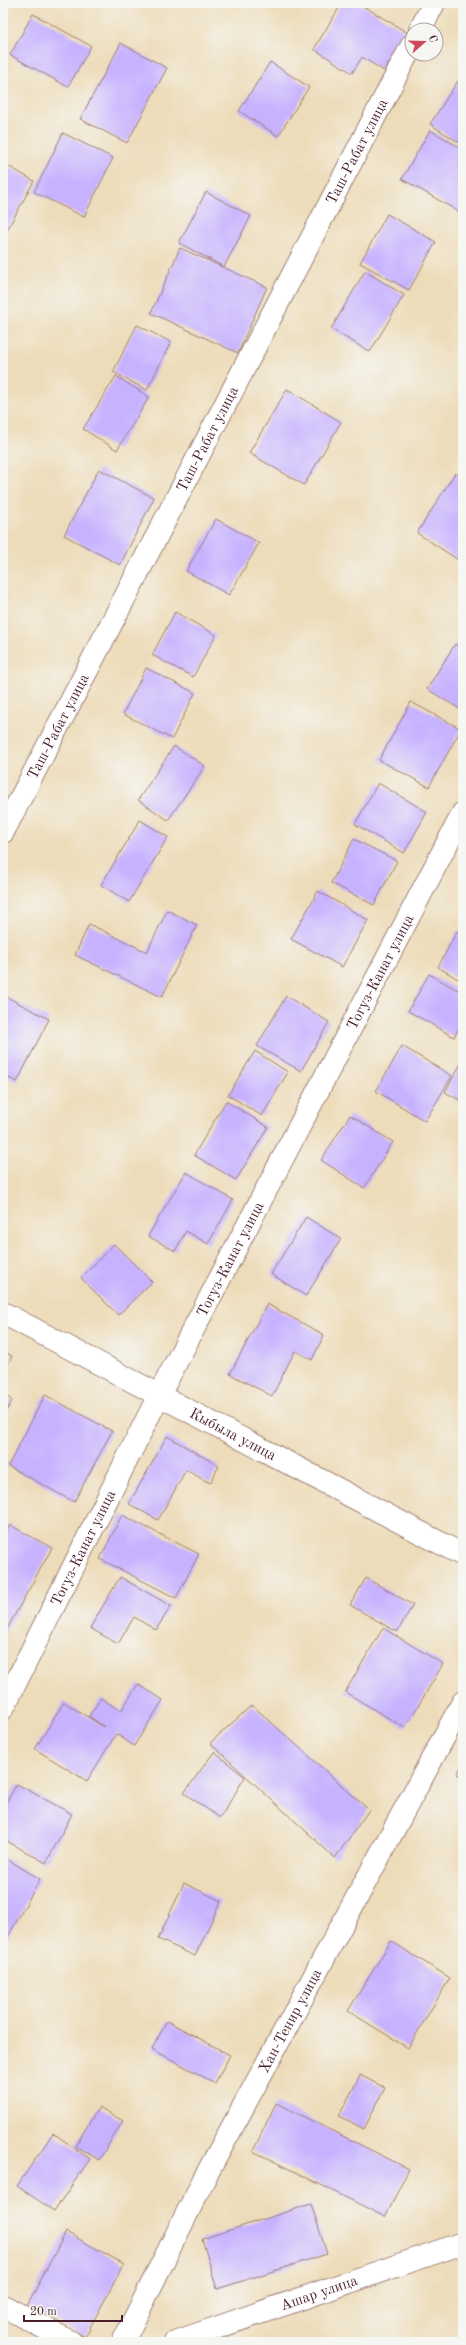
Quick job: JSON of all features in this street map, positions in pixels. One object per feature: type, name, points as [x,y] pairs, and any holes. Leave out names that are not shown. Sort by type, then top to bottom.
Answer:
[{"type":"street","points":[[424,22],[434,3]]},
{"type":"street","name":"Таш-Рабат улица","points":[[3,832],[404,60]]},
{"type":"street","name":"Тогуз-Канат улица","points":[[3,1708],[159,1395],[463,813]]},
{"type":"street","name":"Кыбыла улица","points":[[3,1313],[463,1555]]},
{"type":"street","name":"Хан-Тенир улица","points":[[123,2342],[208,2172],[463,1702]]},
{"type":"street","name":"Ашар улица","points":[[175,2342],[463,2243]]},
{"type":"street","points":[[3,2306],[71,2342]]},
{"type":"building","points":[[342,3],[358,3],[404,31],[404,39],[384,71],[362,57],[352,73],[314,49]]},
{"type":"building","points":[[33,14],[91,46],[68,87],[10,55]]},
{"type":"building","points":[[121,43],[167,68],[127,143],[80,119]]},
{"type":"building","points":[[270,62],[309,87],[278,136],[239,111]]},
{"type":"building","points":[[458,81],[463,84],[463,145],[430,124]]},
{"type":"building","points":[[430,130],[463,149],[463,214],[402,179]]},
{"type":"building","points":[[63,133],[113,158],[84,217],[34,192]]},
{"type":"building","points":[[3,163],[34,181],[6,232],[3,231]]},
{"type":"building","points":[[206,192],[251,216],[224,267],[179,243]]},
{"type":"building","points":[[387,214],[436,242],[409,290],[360,263]]},
{"type":"building","points":[[180,248],[267,287],[238,353],[151,313]]},
{"type":"building","points":[[365,271],[404,295],[370,352],[331,329]]},
{"type":"building","points":[[137,325],[171,342],[147,390],[113,372]]},
{"type":"building","points":[[116,376],[149,397],[117,450],[83,429]]},
{"type":"building","points":[[287,389],[341,422],[304,485],[249,453]]},
{"type":"building","points":[[99,469],[154,498],[120,565],[64,535]]},
{"type":"building","points":[[455,473],[463,478],[463,563],[417,533]]},
{"type":"building","points":[[216,519],[259,543],[229,595],[186,571]]},
{"type":"building","points":[[175,612],[216,635],[193,677],[152,655]]},
{"type":"building","points":[[455,644],[463,649],[463,711],[427,689]]},
{"type":"building","points":[[146,668],[195,693],[172,739],[123,714]]},
{"type":"building","points":[[411,702],[461,729],[429,787],[379,760]]},
{"type":"building","points":[[174,746],[205,766],[168,820],[138,800]]},
{"type":"building","points":[[378,783],[427,812],[404,853],[355,824]]},
{"type":"building","points":[[140,820],[168,837],[129,902],[101,885]]},
{"type":"building","points":[[354,839],[397,861],[374,905],[331,883]]},
{"type":"building","points":[[318,891],[368,920],[342,967],[291,939]]},
{"type":"building","points":[[167,910],[197,925],[162,997],[75,955],[89,924],[147,952]]},
{"type":"building","points":[[457,931],[463,934],[463,982],[438,967]]},
{"type":"building","points":[[429,974],[463,993],[463,1021],[454,1037],[408,1011]]},
{"type":"building","points":[[3,995],[49,1019],[17,1082],[3,1075]]},
{"type":"building","points":[[286,996],[329,1022],[301,1071],[257,1046]]},
{"type":"building","points":[[402,1046],[452,1076],[425,1121],[376,1091]]},
{"type":"building","points":[[255,1051],[288,1072],[262,1116],[228,1095]]},
{"type":"building","points":[[463,1060],[463,1102],[445,1092]]},
{"type":"building","points":[[226,1101],[268,1127],[236,1180],[194,1155]]},
{"type":"building","points":[[350,1115],[393,1142],[364,1188],[321,1160]]},
{"type":"building","points":[[186,1172],[233,1200],[208,1244],[186,1231],[175,1251],[148,1236]]},
{"type":"building","points":[[306,1217],[341,1239],[306,1296],[271,1274]]},
{"type":"building","points":[[114,1244],[152,1282],[118,1315],[81,1278]]},
{"type":"building","points":[[267,1304],[324,1335],[312,1360],[295,1351],[272,1396],[230,1374]]},
{"type":"building","points":[[3,1351],[12,1356],[3,1374]]},
{"type":"building","points":[[3,1392],[12,1401],[3,1417]]},
{"type":"building","points":[[45,1395],[112,1431],[74,1502],[8,1466]]},
{"type":"building","points":[[167,1436],[219,1466],[210,1483],[186,1470],[158,1520],[129,1504]]},
{"type":"building","points":[[122,1515],[199,1554],[176,1598],[100,1559]]},
{"type":"building","points":[[10,1525],[52,1548],[3,1636],[3,1537]]},
{"type":"building","points":[[120,1577],[171,1606],[156,1630],[134,1617],[118,1644],[90,1628]]},
{"type":"building","points":[[366,1578],[413,1605],[397,1632],[350,1605]]},
{"type":"building","points":[[383,1628],[443,1664],[405,1728],[345,1692]]},
{"type":"building","points":[[138,1684],[163,1700],[134,1746],[116,1734],[87,1781],[35,1749],[64,1702],[104,1727],[89,1716],[101,1698],[121,1711]]},
{"type":"building","points":[[252,1705],[369,1810],[335,1858],[210,1743]]},
{"type":"building","points":[[214,1752],[245,1777],[220,1818],[184,1793]]},
{"type":"building","points":[[463,1764],[463,1777],[457,1774]]},
{"type":"building","points":[[17,1784],[72,1814],[46,1863],[3,1839],[3,1808]]},
{"type":"building","points":[[3,1857],[40,1879],[5,1942],[3,1942]]},
{"type":"building","points":[[184,1883],[221,1901],[195,1956],[158,1939]]},
{"type":"building","points":[[391,1941],[450,1978],[408,2048],[348,2011]]},
{"type":"building","points":[[167,2021],[230,2055],[215,2083],[152,2049]]},
{"type":"building","points":[[360,2075],[385,2088],[364,2129],[339,2116]]},
{"type":"building","points":[[276,2103],[409,2169],[385,2217],[253,2151]]},
{"type":"building","points":[[99,2107],[123,2121],[99,2160],[75,2146]]},
{"type":"building","points":[[53,2133],[90,2159],[54,2211],[17,2186]]},
{"type":"building","points":[[311,2204],[327,2254],[217,2289],[202,2239]]},
{"type":"building","points":[[66,2232],[124,2264],[85,2337],[27,2306]]}]
